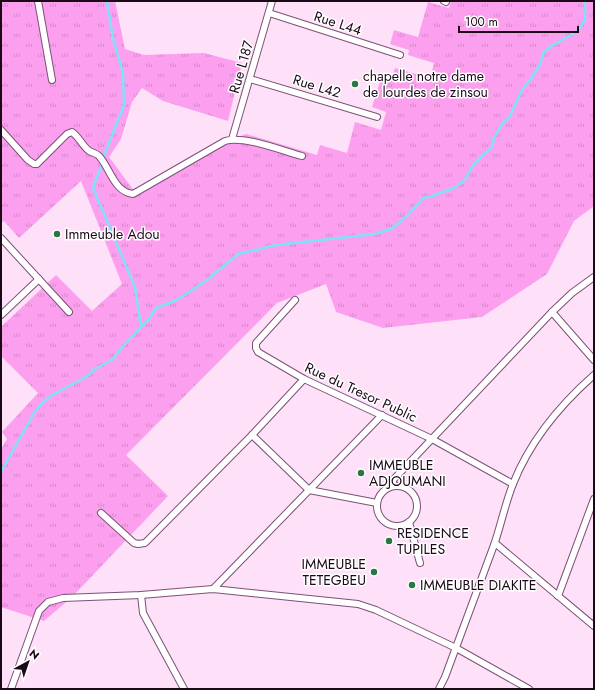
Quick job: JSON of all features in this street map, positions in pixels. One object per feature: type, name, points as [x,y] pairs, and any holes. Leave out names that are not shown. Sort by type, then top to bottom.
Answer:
[{"type":"street","points":[[38,1],[52,80]]},
{"type":"street","name":"Rue L187","points":[[232,139],[272,1]]},
{"type":"street","name":"Rue L44","points":[[269,13],[400,55]]},
{"type":"street","name":"Rue L42","points":[[250,79],[377,117]]},
{"type":"street","points":[[1,130],[34,164],[37,164],[67,134],[72,132],[77,135],[89,151],[98,154],[122,190],[133,194],[225,141],[232,139],[247,141],[302,156]]},
{"type":"street","points":[[1,238],[69,312]]},
{"type":"street","points":[[393,486],[393,480],[552,312],[572,293],[594,277]]},
{"type":"street","points":[[1,315],[39,279]]},
{"type":"street","name":"Rue du Tresor Public","points":[[295,300],[256,343],[258,352],[304,379],[432,439],[513,484]]},
{"type":"street","points":[[552,312],[594,360]]},
{"type":"street","points":[[439,689],[495,544],[513,484],[522,465],[537,438],[557,413],[594,375]]},
{"type":"street","points":[[101,513],[134,543],[145,543],[252,435],[304,379]]},
{"type":"street","points":[[213,589],[382,415]]},
{"type":"street","points":[[252,435],[309,490],[378,503]]},
{"type":"street","points":[[393,486],[406,488],[412,492],[416,498],[417,511],[414,518],[403,525],[390,525],[380,516],[378,509],[378,503],[383,492],[393,486]]},
{"type":"street","points":[[558,596],[594,499]]},
{"type":"street","points":[[409,522],[420,563]]},
{"type":"street","points":[[495,544],[594,626]]},
{"type":"street","points":[[11,689],[39,611],[48,602],[63,598],[141,595],[213,589],[358,604],[376,610],[456,648],[529,689]]},
{"type":"street","points":[[141,595],[144,612],[149,625],[184,689]]},
{"type":"green space","points":[[1,1],[115,1],[125,49],[144,55],[204,53],[242,63],[228,121],[163,101],[142,88],[132,102],[121,139],[109,157],[135,192],[224,143],[246,134],[317,155],[320,145],[347,153],[355,122],[381,130],[386,112],[372,107],[381,78],[391,81],[395,68],[430,78],[434,63],[408,55],[409,50],[390,44],[394,30],[418,37],[428,2],[449,8],[451,1],[594,1],[594,206],[574,221],[547,274],[482,317],[383,328],[336,312],[326,284],[277,303],[126,455],[168,496],[73,596],[44,621],[1,607],[1,449],[7,439],[2,432],[38,393],[1,356],[1,327],[56,275],[92,311],[122,284],[81,181],[19,238],[4,221],[1,223]]},
{"type":"waterway","points":[[103,158],[124,105],[123,73],[113,39],[107,1]]},
{"type":"waterway","points":[[1,472],[34,413],[42,403],[52,395],[86,377],[95,369],[112,360],[123,346],[149,319],[156,308],[177,300],[207,280],[238,254],[276,245],[375,234],[391,229],[407,216],[423,198],[454,188],[465,180],[473,165],[492,147],[494,138],[502,124],[509,118],[523,88],[539,66],[544,52],[553,45],[578,31],[585,20],[585,1]]},
{"type":"waterway","points":[[103,163],[93,188],[135,287],[141,327]]},
{"type":"place","name":"chapelle notre dame de lourdes de zinsou","points":[[355,84]]},
{"type":"place","name":"Immeuble Adou","points":[[57,234]]},
{"type":"place","name":"IMMEUBLE ADJOUMANI","points":[[361,473]]},
{"type":"place","name":"RESIDENCE TUPILES","points":[[389,541]]},
{"type":"place","name":"IMMEUBLE TETEGBEU","points":[[374,572]]},
{"type":"place","name":"IMMEUBLE DIAKITE","points":[[412,585]]}]
